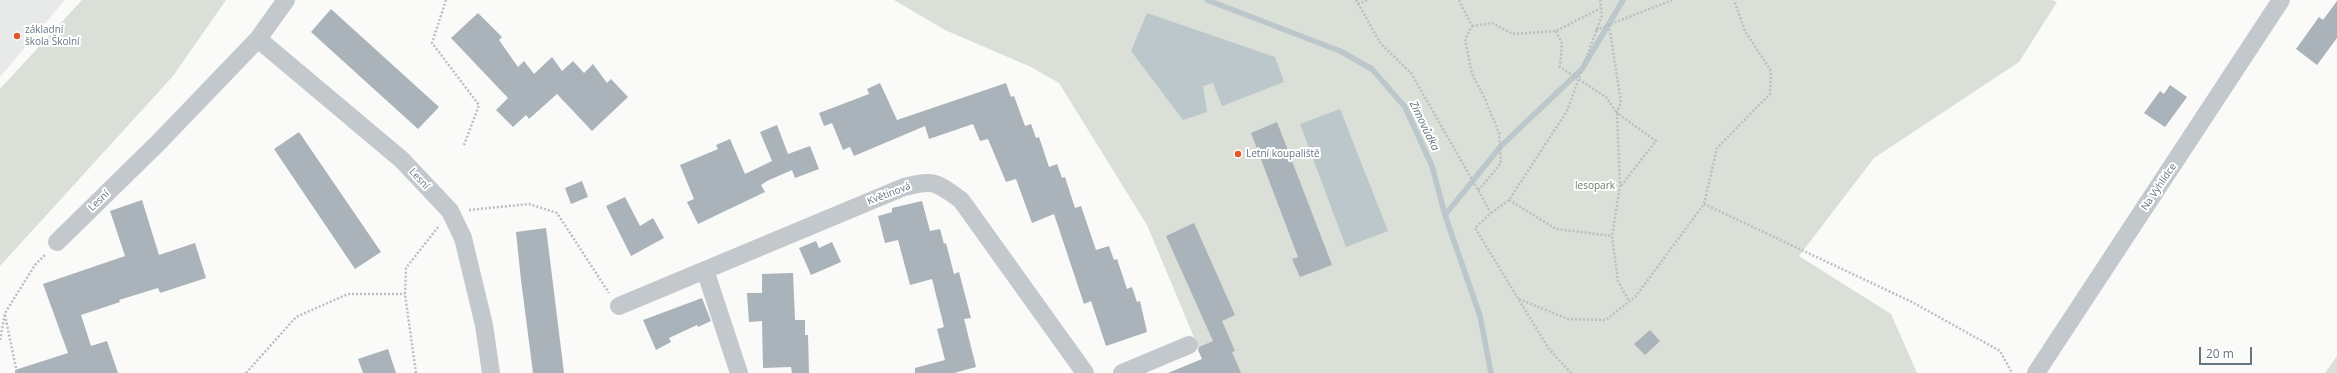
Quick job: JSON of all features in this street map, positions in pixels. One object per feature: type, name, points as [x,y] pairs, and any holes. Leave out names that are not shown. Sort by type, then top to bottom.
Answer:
[{"type":"street","name":"Lesní","points":[[57,242],[159,142],[258,39],[286,0]]},
{"type":"street","name":"Na Vyhlídce","points":[[2036,373],[2281,0]]},
{"type":"street","name":"Lesní","points":[[258,39],[402,160],[450,211],[463,238],[484,325],[491,373]]},
{"type":"street","name":"Květinová","points":[[618,306],[904,187],[926,181],[941,186],[961,200],[1085,373]]},
{"type":"street","points":[[705,270],[739,373]]},
{"type":"street","points":[[1122,373],[1189,345]]},
{"type":"path","points":[[446,0],[432,43],[479,105],[464,145]]},
{"type":"path","points":[[1356,0],[1381,44],[1411,72],[1491,213]]},
{"type":"path","points":[[1358,4],[1367,0]]},
{"type":"path","points":[[1459,0],[1472,26]]},
{"type":"path","points":[[1572,373],[1550,349],[1475,228],[1491,213],[1509,200],[1567,111],[1602,15],[1600,0]]},
{"type":"path","points":[[1596,30],[1672,0]]},
{"type":"path","points":[[1519,299],[1568,319],[1606,320],[1636,296],[1704,204],[1717,148],[1770,94],[1771,71],[1745,31],[1734,0]]},
{"type":"path","points":[[1472,26],[1492,23],[1513,34],[1556,31],[1601,8]]},
{"type":"path","points":[[1609,25],[1621,102],[1618,113],[1620,187],[1612,236],[1618,281],[1629,301]]},
{"type":"path","points":[[1472,26],[1465,39],[1472,74],[1485,99],[1499,133],[1500,163],[1478,191]]},
{"type":"path","points":[[1556,31],[1562,44],[1560,67],[1606,97],[1618,113],[1656,141],[1620,187]]},
{"type":"path","points":[[1509,200],[1556,229],[1612,236]]},
{"type":"path","points":[[416,373],[404,294],[406,268],[450,211],[529,204],[557,212],[618,306]]},
{"type":"path","points":[[1704,204],[1912,302],[2000,351],[2012,373]]},
{"type":"path","points":[[0,340],[5,313],[35,265],[57,242]]},
{"type":"path","points":[[246,373],[296,317],[348,294],[404,294]]},
{"type":"path","points":[[5,313],[17,373]]},
{"type":"shaded area","name":"základní škola Školní","points":[[0,0],[65,0],[0,77]]},
{"type":"shaded area","points":[[1147,13],[1275,57],[1284,82],[1222,106],[1213,83],[1203,86],[1207,112],[1183,120],[1131,51]]},
{"type":"shaded area","points":[[1340,109],[1388,231],[1346,247],[1300,124]]},
{"type":"green space","points":[[82,0],[226,0],[173,76],[0,266],[0,89]]},
{"type":"green space","name":"lesopark","points":[[894,0],[2052,0],[2057,2],[2019,62],[1874,158],[1799,256],[1891,314],[1917,373],[1209,373],[1147,225],[1059,83],[1031,67],[945,30]]},
{"type":"green space","points":[[2337,356],[2337,373],[2325,373]]},
{"type":"building","points":[[2337,1],[2337,38],[2317,65],[2296,49],[2319,17],[2323,20]]},
{"type":"building","points":[[331,9],[439,107],[418,129],[311,32]]},
{"type":"building","points":[[478,13],[502,37],[499,40],[518,67],[524,61],[534,74],[552,57],[562,71],[573,61],[584,73],[593,64],[607,83],[611,79],[628,97],[592,131],[557,94],[529,119],[526,115],[513,127],[496,110],[508,98],[451,38]]},
{"type":"building","points":[[880,83],[897,120],[1006,83],[1011,97],[1014,96],[1025,126],[1031,124],[1036,138],[1039,137],[1049,167],[1057,164],[1062,178],[1065,177],[1075,208],[1081,206],[1096,250],[1109,246],[1114,260],[1117,259],[1127,289],[1132,287],[1137,302],[1140,301],[1147,332],[1106,346],[1091,301],[1084,304],[1054,214],[1032,223],[1016,179],[1006,182],[988,139],[980,141],[973,124],[929,139],[925,126],[854,156],[850,147],[843,150],[832,123],[824,126],[819,113],[869,94],[867,89]]},
{"type":"building","points":[[2170,85],[2187,97],[2165,127],[2144,113],[2160,91],[2164,94]]},
{"type":"building","points":[[1277,122],[1332,265],[1300,277],[1292,259],[1298,257],[1251,133]]},
{"type":"building","points":[[777,125],[788,154],[810,146],[819,169],[795,178],[792,170],[767,181],[761,185],[765,192],[698,224],[687,202],[694,199],[680,165],[718,149],[716,145],[730,139],[745,174],[772,161],[760,132]]},
{"type":"building","points":[[299,132],[381,252],[355,269],[274,149]]},
{"type":"building","points":[[582,181],[588,197],[571,204],[565,188]]},
{"type":"building","points":[[625,197],[640,226],[653,218],[664,238],[631,256],[606,206]]},
{"type":"building","points":[[142,200],[159,255],[195,243],[206,278],[160,293],[158,288],[119,300],[120,302],[81,315],[91,346],[107,341],[118,373],[15,373],[15,370],[68,353],[43,284],[125,256],[110,211]]},
{"type":"building","points":[[922,201],[930,231],[940,229],[944,244],[946,243],[954,274],[959,272],[971,318],[964,319],[976,367],[954,373],[915,373],[915,368],[945,360],[937,329],[944,327],[932,279],[910,285],[898,240],[885,243],[878,216],[892,212],[892,208]]},
{"type":"building","points":[[1194,223],[1235,315],[1222,321],[1235,351],[1232,352],[1241,373],[1168,373],[1202,359],[1198,350],[1199,347],[1213,341],[1166,236]]},
{"type":"building","points":[[546,228],[564,373],[533,373],[521,280],[516,232]]},
{"type":"building","points":[[816,241],[819,248],[832,242],[841,262],[811,275],[799,248]]},
{"type":"building","points":[[793,273],[795,320],[805,320],[805,335],[808,335],[809,373],[792,373],[791,367],[763,368],[762,321],[749,322],[747,293],[762,293],[762,274]]},
{"type":"building","points":[[702,298],[711,321],[698,327],[697,325],[669,338],[671,342],[656,350],[643,320]]},
{"type":"building","points":[[1650,330],[1660,341],[1645,355],[1634,344]]},
{"type":"building","points":[[388,349],[396,373],[363,373],[358,359]]},
{"type":"waterway","name":"Zimovůdka","points":[[1207,0],[1340,51],[1372,69],[1405,107],[1432,166],[1445,215],[1480,316],[1491,373]]},
{"type":"waterway","points":[[1445,215],[1501,146],[1582,69],[1623,0]]},
{"type":"place","name":"základní škola Školní","points":[[17,36]]},
{"type":"place","name":"Letní koupaliště","points":[[1238,154]]}]
